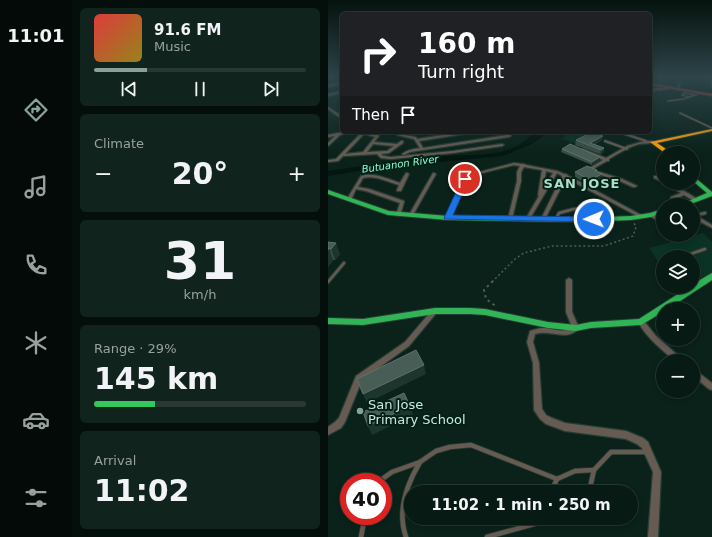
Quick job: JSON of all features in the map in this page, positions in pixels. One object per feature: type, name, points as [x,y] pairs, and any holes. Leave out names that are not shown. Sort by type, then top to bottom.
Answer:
[{"type":"street","points":[[328,108],[340,117]]},
{"type":"street","points":[[635,186],[589,170],[634,144],[712,129]]},
{"type":"street","points":[[328,136],[338,134]]},
{"type":"street","points":[[328,145],[338,134]]},
{"type":"street","points":[[328,161],[337,160],[362,134]]},
{"type":"street","points":[[365,153],[377,136],[368,134]]},
{"type":"street","points":[[400,134],[399,135],[415,138],[422,149]]},
{"type":"street","points":[[417,140],[457,134]]},
{"type":"street","points":[[404,154],[409,150],[509,136],[508,134]]},
{"type":"street","points":[[342,155],[389,151],[402,142]]},
{"type":"street","points":[[650,142],[657,146]]},
{"type":"street","points":[[372,143],[398,145]]},
{"type":"street","points":[[378,152],[382,157],[391,158],[453,152],[502,145]]},
{"type":"street","points":[[580,149],[608,160]]},
{"type":"street","points":[[478,173],[512,164],[524,165],[565,175],[581,185],[641,216]]},
{"type":"street","points":[[510,219],[519,172],[521,167],[524,165]]},
{"type":"street","points":[[539,199],[544,171]]},
{"type":"street","points":[[527,220],[555,173]]},
{"type":"street","points":[[399,190],[407,174]]},
{"type":"street","points":[[411,215],[434,174]]},
{"type":"street","points":[[543,219],[565,175]]},
{"type":"street","points":[[349,199],[360,179],[364,176],[377,177],[402,185]]},
{"type":"street","points":[[543,176],[552,178]]},
{"type":"street","points":[[448,218],[465,179]]},
{"type":"street","points":[[700,184],[712,194],[700,198]]},
{"type":"street","points":[[356,188],[367,190],[402,202],[398,215]]},
{"type":"street","points":[[679,190],[693,198]]},
{"type":"street","points":[[328,192],[398,215],[527,220],[631,218],[656,213]]},
{"type":"street","points":[[673,198],[685,193]]},
{"type":"street","points":[[704,212],[693,216],[712,227]]},
{"type":"street","points":[[651,215],[656,218]]},
{"type":"street","points":[[700,282],[712,276]]},
{"type":"street","points":[[569,280],[569,312],[576,328]]},
{"type":"street","points":[[328,321],[364,322],[435,311],[485,312],[548,325],[576,328],[591,325],[641,322],[681,294]]},
{"type":"street","points":[[328,431],[338,425],[342,420],[359,378],[407,344],[435,311]]},
{"type":"street","points":[[641,322],[645,329],[672,354]]},
{"type":"street","points":[[576,328],[572,332],[566,333],[541,330],[532,333],[530,337],[536,362],[538,410],[543,417],[549,421],[565,426],[626,435],[645,445],[657,472],[653,537]]},
{"type":"street","points":[[700,378],[712,387]]},
{"type":"lane","points":[[680,113],[690,119],[697,120],[712,129]]},
{"type":"lane","points":[[626,134],[650,142]]},
{"type":"lane","points":[[605,141],[627,149]]},
{"type":"lane","points":[[556,219],[559,213],[574,209],[598,208]]},
{"type":"lane","points":[[700,251],[705,249]]},
{"type":"lane","points":[[328,282],[344,263]]},
{"type":"lane","points":[[406,537],[403,531],[405,500],[414,471],[420,462],[430,454],[439,450],[452,446],[471,445],[557,479]]},
{"type":"lane","points":[[591,485],[594,470],[611,452],[648,452]]},
{"type":"lane","points":[[391,473],[420,462]]},
{"type":"lane","points":[[554,485],[557,479],[575,471],[594,470]]},
{"type":"lane","points":[[360,537],[363,525]]},
{"type":"lane","points":[[487,537],[526,525]]},
{"type":"path","points":[[500,310],[486,299],[484,290],[515,259],[524,253],[539,248],[575,245],[604,246],[623,241],[633,236],[635,232],[636,228],[631,218]]},
{"type":"shaded area","points":[[567,134],[595,134],[577,144],[562,139]]},
{"type":"shaded area","points":[[703,233],[712,242],[712,273],[700,280],[700,250],[656,250],[656,258],[649,248],[671,242],[700,242],[700,234]]},
{"type":"water","name":"Butuanon River","points":[[532,134],[544,134],[530,145],[502,156],[377,168],[328,176],[328,171],[388,162],[417,158],[490,154],[501,152],[522,143]]},
{"type":"building","points":[[588,134],[598,134],[603,136],[590,143],[604,148],[601,150],[576,140]]},
{"type":"building","points":[[570,144],[600,157],[592,162],[562,149]]},
{"type":"building","points":[[587,166],[602,174],[590,180],[575,172]]},
{"type":"building","points":[[328,242],[336,243],[331,249],[329,248],[328,250]]},
{"type":"building","points":[[416,350],[424,365],[363,394],[357,379]]},
{"type":"building","points":[[404,393],[410,406],[368,426],[363,412]]},
{"type":"traffic: fast","points":[[700,184],[711,194],[700,198]]},
{"type":"traffic: fast","points":[[328,192],[388,213],[448,218],[582,220],[631,218],[656,213]]},
{"type":"traffic: fast","points":[[328,321],[363,322],[435,311],[470,311],[485,312],[548,325],[576,328],[591,325],[641,322],[712,276]]},
{"type":"traffic: slow","points":[[659,146],[653,142],[712,130]]},
{"type":"place","name":"San Jose Primary School","points":[[360,411]]},
{"type":"district","name":"SAN JOSE","points":[[582,183]]},
{"type":"route","points":[[465,179],[448,218],[527,220],[594,219]]}]
